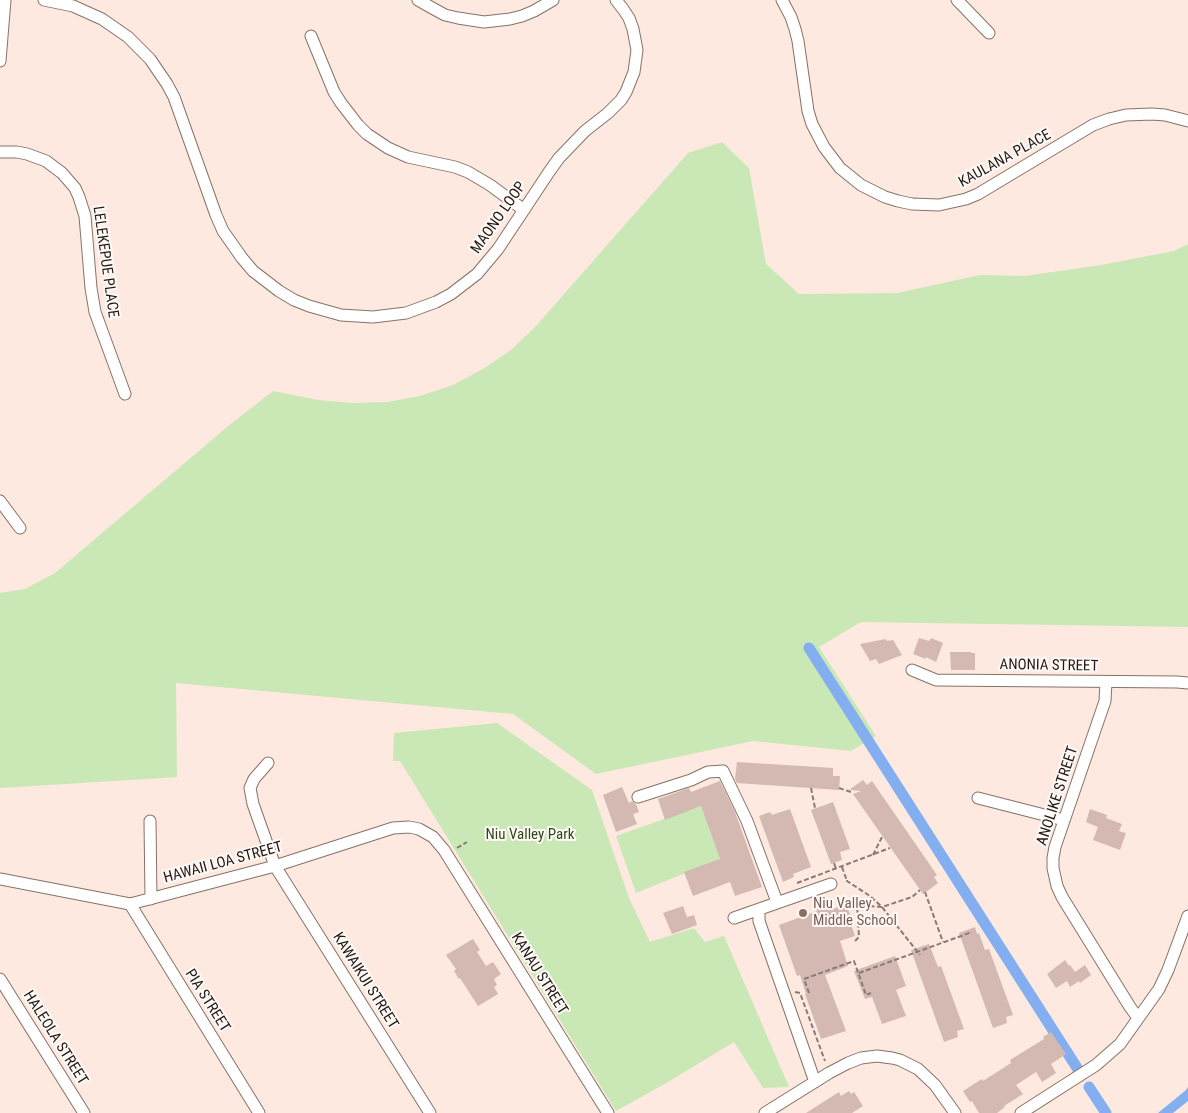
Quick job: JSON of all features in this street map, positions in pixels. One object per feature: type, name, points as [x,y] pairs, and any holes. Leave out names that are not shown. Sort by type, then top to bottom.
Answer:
[{"type":"street","points":[[0,61],[5,0]]},
{"type":"street","name":"MAONO LOOP","points":[[44,0],[73,6],[102,19],[128,37],[150,59],[174,97],[216,215],[232,245],[253,271],[279,291],[301,303],[325,312],[373,317],[406,312],[429,305],[451,294],[477,274],[498,249],[559,158],[585,131],[615,107],[631,82],[636,61],[635,39],[629,18],[616,0]]},
{"type":"street","points":[[418,0],[446,15],[484,22],[522,16],[553,0]]},
{"type":"street","name":"KAULANA PLACE","points":[[782,0],[795,29],[808,111],[824,147],[840,168],[856,181],[873,192],[898,202],[939,205],[952,203],[978,194],[1094,125],[1109,119],[1126,115],[1152,114],[1188,121]]},
{"type":"street","points":[[957,0],[989,33]]},
{"type":"street","points":[[311,36],[334,92],[358,125],[367,134],[388,148],[408,157],[455,167],[468,172],[524,210]]},
{"type":"street","name":"LELEKEPUE PLACE","points":[[0,152],[17,152],[46,161],[62,173],[75,188],[85,216],[95,312],[124,394]]},
{"type":"street","points":[[0,501],[20,528]]},
{"type":"street","name":"ANONIA STREET","points":[[912,670],[936,680],[1188,683]]},
{"type":"street","name":"ANOLIKE STREET","points":[[1106,682],[1105,701],[1055,847],[1053,868],[1057,886],[1069,910],[1138,1018]]},
{"type":"street","name":"KAWAIKUI STREET","points":[[268,763],[254,779],[250,788],[252,804],[275,866],[430,1113]]},
{"type":"street","points":[[638,797],[691,780],[708,772],[722,771],[747,821],[777,902]]},
{"type":"street","points":[[978,798],[1064,820]]},
{"type":"street","points":[[150,821],[150,898]]},
{"type":"street","name":"HAWAII LOA STREET","points":[[0,879],[130,904],[275,866],[398,827],[414,828],[428,833],[438,841],[444,850]]},
{"type":"street","name":"KANAU STREET","points":[[444,850],[608,1113]]},
{"type":"street","points":[[734,918],[831,884]]},
{"type":"street","name":"PIA STREET","points":[[130,904],[259,1113]]},
{"type":"street","points":[[759,909],[760,922],[815,1082]]},
{"type":"street","points":[[1020,1113],[1096,1065],[1120,1044],[1159,989],[1188,916]]},
{"type":"street","name":"HALEOLA STREET","points":[[0,979],[84,1113]]},
{"type":"street","points":[[765,1113],[782,1109],[815,1082],[843,1065],[858,1059],[877,1056],[911,1064],[923,1072],[955,1113]]},
{"type":"path","points":[[811,788],[814,808]]},
{"type":"path","points":[[839,788],[851,792]]},
{"type":"path","points":[[873,855],[882,837]]},
{"type":"path","points":[[457,848],[467,842]]},
{"type":"path","points":[[791,885],[890,848]]},
{"type":"path","points":[[834,863],[836,869]]},
{"type":"path","points":[[841,867],[848,881],[882,907],[920,955]]},
{"type":"path","points":[[840,901],[857,905],[882,907],[912,897],[920,890]]},
{"type":"path","points":[[925,892],[943,942]]},
{"type":"path","points":[[855,940],[859,937],[857,905]]},
{"type":"path","points":[[859,973],[972,932]]},
{"type":"path","points":[[809,992],[804,979],[854,961],[866,995],[871,993]]},
{"type":"green space","points":[[722,142],[749,168],[766,264],[799,294],[897,293],[980,275],[1025,276],[1101,265],[1174,251],[1188,244],[1188,627],[861,622],[819,647],[876,736],[851,751],[753,741],[596,774],[513,714],[176,683],[177,777],[0,788],[0,593],[25,589],[55,573],[227,427],[273,391],[318,400],[352,403],[387,402],[420,396],[453,385],[483,369],[511,350],[536,326],[688,153]]},
{"type":"green space","name":"Niu Valley Park","points":[[497,723],[592,790],[629,898],[650,942],[694,928],[705,942],[724,936],[789,1087],[763,1088],[734,1042],[616,1111],[400,761],[393,761],[394,733]]},
{"type":"green space","points":[[701,806],[720,859],[636,893],[616,836]]},
{"type":"water","points":[[1188,1087],[1188,1101],[1173,1113],[1158,1113],[1186,1090]]},
{"type":"building","points":[[919,638],[929,641],[931,638],[943,643],[936,662],[913,654]]},
{"type":"building","points":[[886,639],[887,641],[893,640],[902,655],[879,664],[876,659],[870,661],[860,644]]},
{"type":"building","points":[[950,652],[975,653],[975,670],[951,670]]},
{"type":"building","points":[[737,762],[833,768],[833,776],[840,776],[839,790],[737,783],[735,779]]},
{"type":"building","points":[[863,780],[867,785],[872,781],[937,875],[934,877],[938,883],[923,894],[853,794],[861,791],[849,790]]},
{"type":"building","points":[[720,781],[735,812],[762,887],[735,896],[730,882],[693,896],[684,872],[720,859],[701,806],[665,820],[658,799],[689,788],[691,792]]},
{"type":"building","points":[[622,787],[629,803],[632,801],[636,804],[639,812],[633,814],[637,824],[616,832],[603,795]]},
{"type":"building","points":[[833,802],[850,849],[840,852],[842,860],[831,864],[811,810]]},
{"type":"building","points":[[790,809],[811,867],[793,874],[794,877],[783,882],[759,816],[770,812],[772,815]]},
{"type":"building","points":[[1090,809],[1107,815],[1106,818],[1122,824],[1119,831],[1126,833],[1120,850],[1093,840],[1098,827],[1086,822]]},
{"type":"building","points":[[828,904],[830,910],[846,904],[855,936],[840,941],[848,966],[825,975],[846,1031],[821,1039],[800,975],[797,976],[779,925],[817,911],[816,909]]},
{"type":"building","points":[[683,906],[687,917],[694,915],[697,925],[672,934],[663,913]]},
{"type":"building","points":[[975,927],[985,950],[989,949],[1013,1015],[1006,1017],[1007,1023],[993,1028],[959,933]]},
{"type":"building","points":[[473,939],[480,950],[477,952],[486,966],[493,962],[501,974],[494,979],[497,985],[494,987],[498,994],[478,1006],[459,979],[454,971],[456,969],[446,955]]},
{"type":"building","points":[[929,944],[938,967],[941,966],[964,1029],[957,1031],[958,1037],[944,1042],[911,950]]},
{"type":"building","points":[[895,956],[906,986],[896,990],[906,1016],[882,1024],[872,997],[865,999],[854,971]]},
{"type":"building","points":[[1065,960],[1075,972],[1085,965],[1091,975],[1070,987],[1067,981],[1056,988],[1047,974]]},
{"type":"building","points":[[1051,1032],[1066,1054],[1051,1064],[1056,1073],[1042,1082],[1036,1072],[1016,1085],[1023,1094],[1004,1106],[997,1113],[979,1113],[963,1091],[1011,1063],[1010,1060],[1044,1039],[1043,1037]]},
{"type":"building","points":[[849,1091],[851,1094],[854,1092],[863,1106],[852,1113],[806,1113],[839,1092],[841,1096]]},
{"type":"waterway","points":[[809,648],[1079,1071]]},
{"type":"waterway","points":[[1089,1087],[1106,1113]]},
{"type":"place","name":"Niu Valley Middle School","points":[[803,913]]}]
